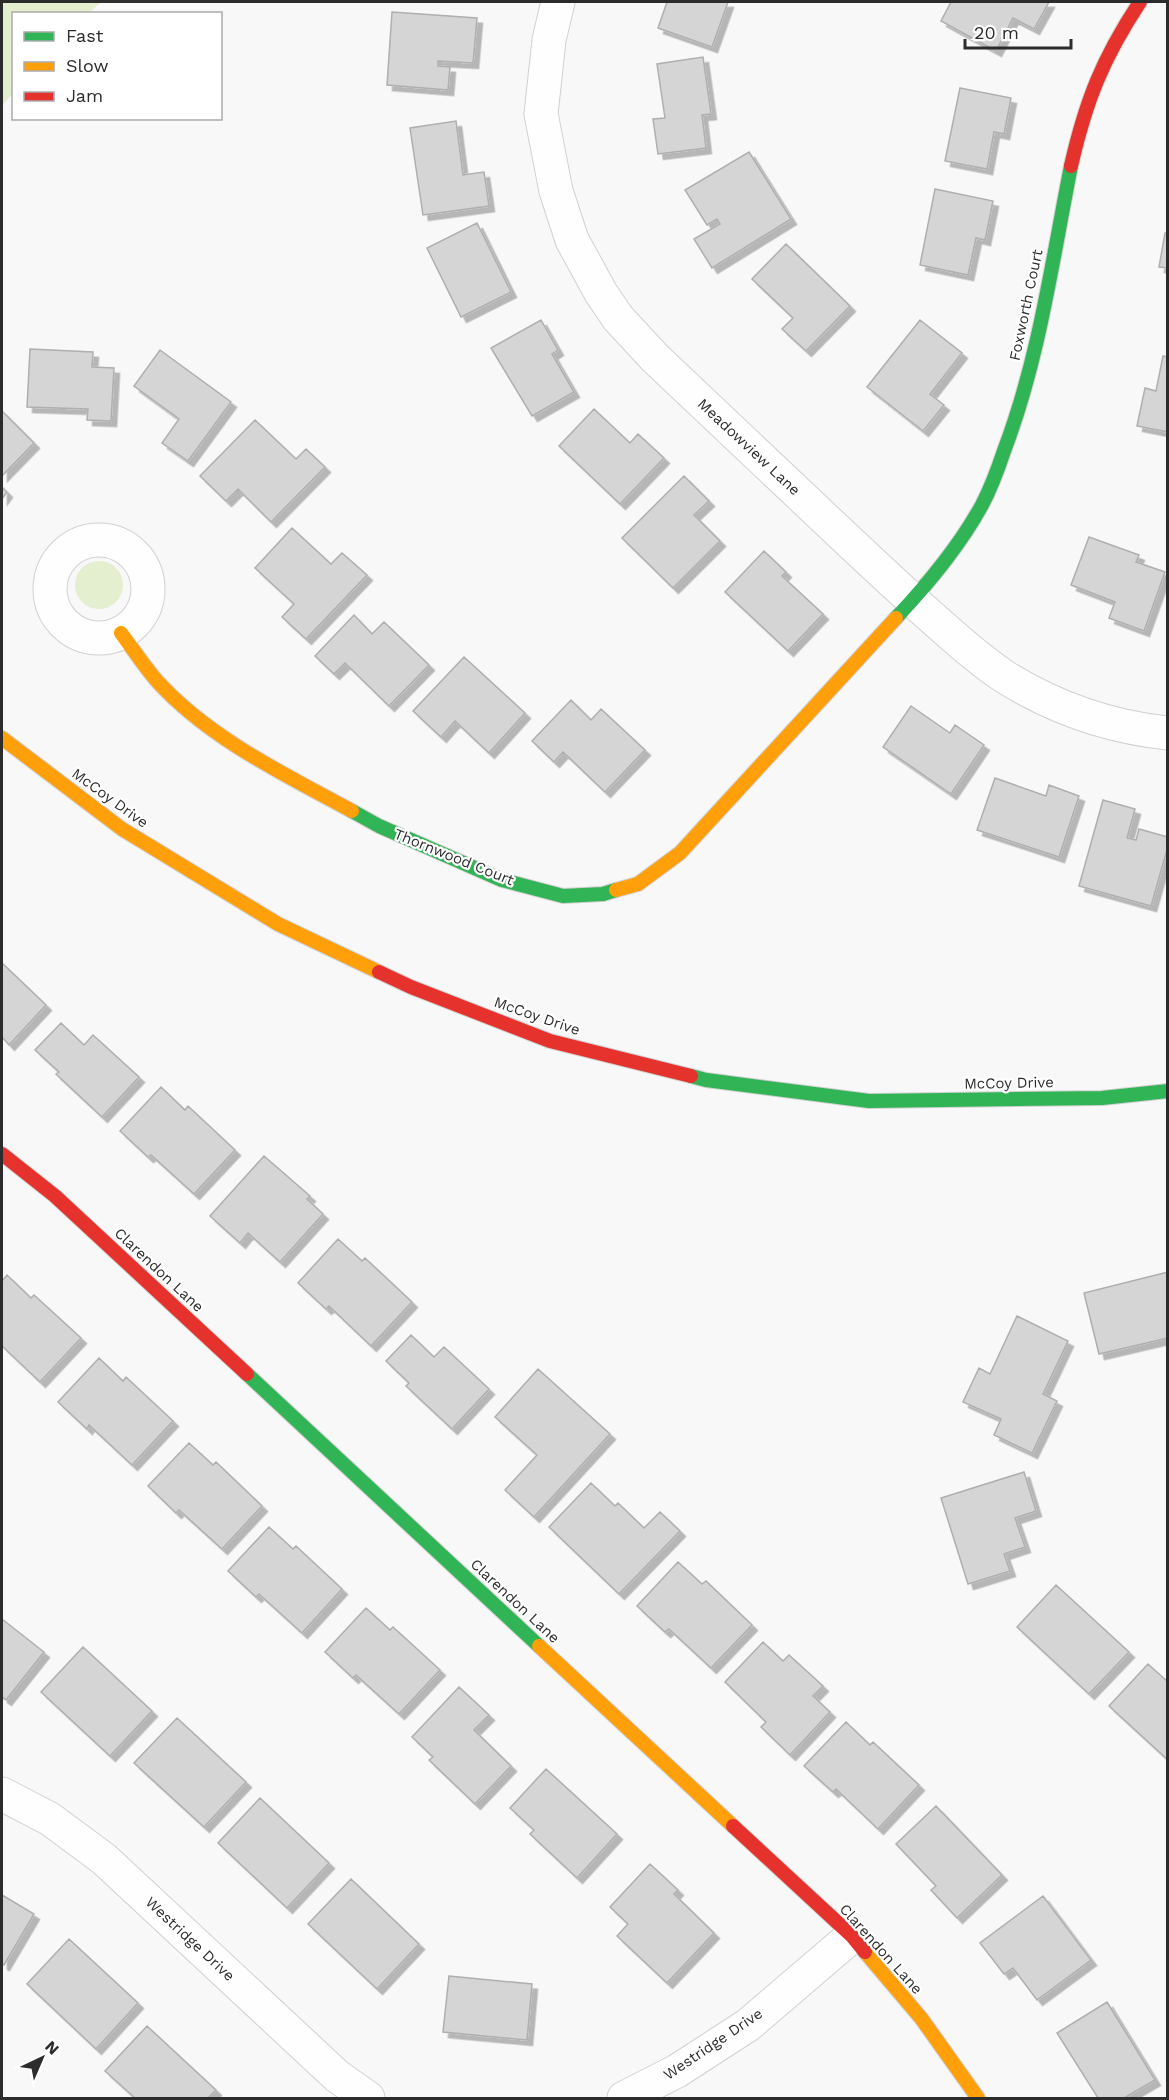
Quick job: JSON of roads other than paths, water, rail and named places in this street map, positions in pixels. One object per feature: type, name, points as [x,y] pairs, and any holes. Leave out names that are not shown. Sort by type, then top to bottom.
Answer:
[{"type":"street","name":"Meadowview Lane","points":[[558,2],[549,40],[541,114],[556,191],[572,240],[601,293],[618,318],[655,358],[912,601],[969,650],[1032,693],[1069,710],[1104,722],[1142,731],[1167,733]]},
{"type":"street","name":"Foxworth Court","points":[[912,601],[946,560],[982,505],[1006,448],[1021,405],[1035,348],[1083,117],[1097,78],[1118,35],[1140,2]]},
{"type":"street","name":"Thornwood Court","points":[[121,633],[158,681],[199,719],[250,756],[380,826],[502,880],[563,896],[603,894],[638,884],[680,853],[912,601]]},
{"type":"street","name":"McCoy Drive","points":[[2,738],[122,829],[278,924],[411,987],[550,1041],[706,1080],[869,1101],[1102,1098],[1167,1091]]},
{"type":"street","name":"Clarendon Lane","points":[[2,1154],[55,1196],[852,1936],[921,2018],[978,2098]]},
{"type":"street","name":"Westridge Drive","points":[[2,1794],[50,1819],[104,1859],[337,2076],[368,2098]]},
{"type":"street","name":"Westridge Drive","points":[[624,2098],[677,2071],[747,2025],[852,1936]]}]
